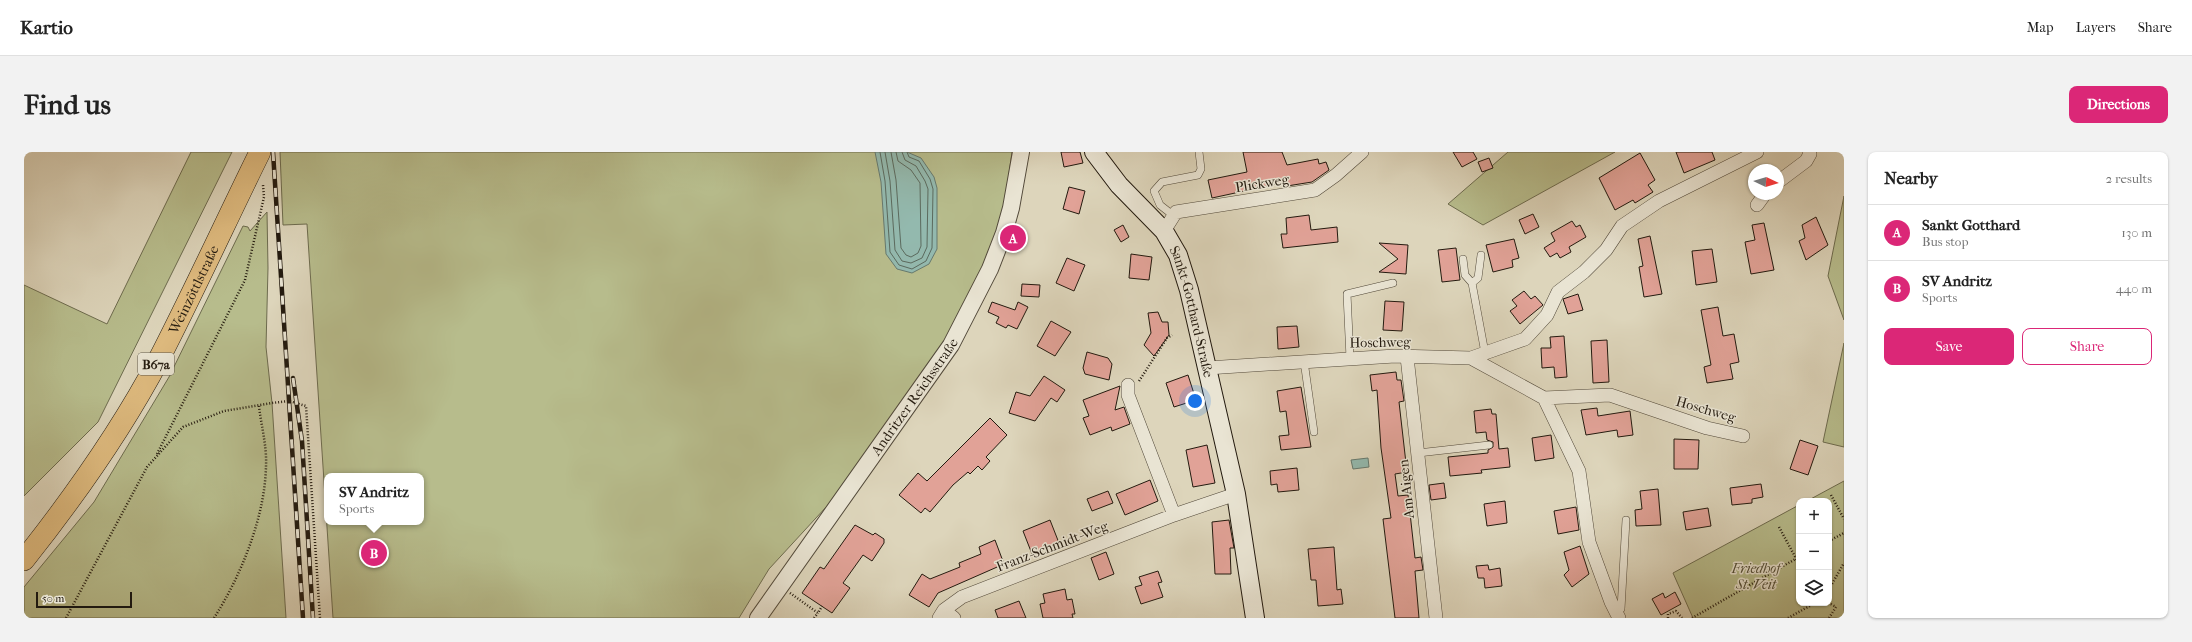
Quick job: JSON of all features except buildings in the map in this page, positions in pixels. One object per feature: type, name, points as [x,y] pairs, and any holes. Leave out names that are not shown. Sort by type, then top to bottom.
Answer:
[{"type":"main road","name":"Weinzöttlstraße","points":[[24,560],[76,492],[115,434],[154,366],[260,152]]},
{"type":"main road","name":"Sankt-Gotthard-Straße","points":[[1094,152],[1119,185],[1164,231],[1178,255],[1184,270],[1236,494],[1255,618]]},
{"type":"street","name":"Andritzer Reichsstraße","points":[[758,618],[951,345],[990,269],[1004,233],[1011,208],[1021,152]]},
{"type":"street","name":"Plickweg","points":[[1174,216],[1176,212],[1314,190],[1336,175],[1362,152]]},
{"type":"street","points":[[1471,358],[1525,339],[1547,315],[1558,292],[1584,272],[1606,250],[1622,226],[1659,201],[1757,152]]},
{"type":"street","points":[[1784,178],[1806,161],[1810,154],[1809,152]]},
{"type":"street","points":[[1758,205],[1761,200]]},
{"type":"street","points":[[1164,231],[1174,216]]},
{"type":"street","name":"Am Aigen","points":[[1407,357],[1436,618]]},
{"type":"street","name":"Hoschweg","points":[[1207,368],[1350,358],[1471,358],[1544,398],[1610,395],[1707,428],[1744,436]]},
{"type":"street","points":[[1128,385],[1128,395],[1174,515]]},
{"type":"street","points":[[1544,398],[1579,471],[1589,542],[1618,615]]},
{"type":"street","name":"Franz-Schmidt-Weg","points":[[946,616],[962,597],[1174,515],[1236,494]]},
{"type":"lane","points":[[1174,216],[1160,205],[1154,191],[1162,182],[1198,175],[1201,169],[1199,152]]},
{"type":"lane","points":[[1472,284],[1478,278],[1481,255]]},
{"type":"lane","points":[[1463,259],[1465,274],[1472,284],[1485,353]]},
{"type":"lane","points":[[1350,358],[1347,294],[1393,283]]},
{"type":"lane","points":[[1304,361],[1314,432]]},
{"type":"lane","points":[[1418,453],[1489,445]]},
{"type":"lane","points":[[1618,615],[1621,609],[1626,520]]},
{"type":"path","points":[[66,618],[120,514],[154,458],[186,398],[245,280],[264,197],[262,181]]},
{"type":"path","points":[[1128,385],[1140,381],[1167,338],[1172,335]]},
{"type":"path","points":[[154,458],[183,427],[224,411],[290,401],[306,406],[320,618]]},
{"type":"path","points":[[214,618],[226,600],[237,578],[247,554],[261,506],[266,465],[259,406]]},
{"type":"path","points":[[1831,495],[1844,519]]},
{"type":"path","points":[[1778,527],[1796,556]]},
{"type":"path","points":[[1832,539],[1844,533]]},
{"type":"path","points":[[1692,618],[1796,559]]},
{"type":"path","points":[[1832,584],[1844,563]]},
{"type":"path","points":[[780,586],[818,613]]},
{"type":"path","points":[[1829,618],[1836,607],[1832,605]]},
{"type":"path","points":[[814,618],[822,606]]},
{"type":"path","points":[[1788,618],[1810,606]]},
{"type":"path","points":[[1668,618],[1668,614],[1676,611],[1682,618]]},
{"type":"path","points":[[214,618],[220,618]]},
{"type":"green space","points":[[191,152],[232,152],[98,422],[24,496],[24,285],[107,324]]},
{"type":"green space","points":[[280,152],[1012,152],[1004,210],[983,271],[942,345],[839,493],[769,569],[739,618],[333,618],[327,525],[424,525],[424,473],[324,473],[324,482],[307,224],[283,225]]},
{"type":"green space","points":[[1508,152],[1615,152],[1483,225],[1448,204]]},
{"type":"green space","points":[[1844,196],[1844,320],[1828,276]]},
{"type":"green space","points":[[267,212],[268,268],[266,347],[272,403],[286,618],[24,618],[24,587],[94,502],[169,377],[243,226],[248,227],[250,231]]},
{"type":"green space","points":[[1844,343],[1844,447],[1823,442]]},
{"type":"green space","name":"Friedhof St. Veit","points":[[1844,481],[1844,618],[1693,618],[1673,573],[1796,507],[1796,606],[1832,606],[1832,498],[1813,498]]},
{"type":"water","points":[[875,152],[907,152],[921,158],[934,177],[937,188],[937,249],[929,264],[912,273],[897,269],[886,254],[881,182]]},
{"type":"water","points":[[1368,458],[1369,467],[1353,469],[1351,460]]},
{"type":"railway","points":[[273,152],[303,618]]},
{"type":"railway","points":[[293,378],[302,441],[313,618]]},
{"type":"place","name":"Sankt Gotthard","points":[[1013,238]]},
{"type":"place","name":"SV Andritz","points":[[374,553]]}]
